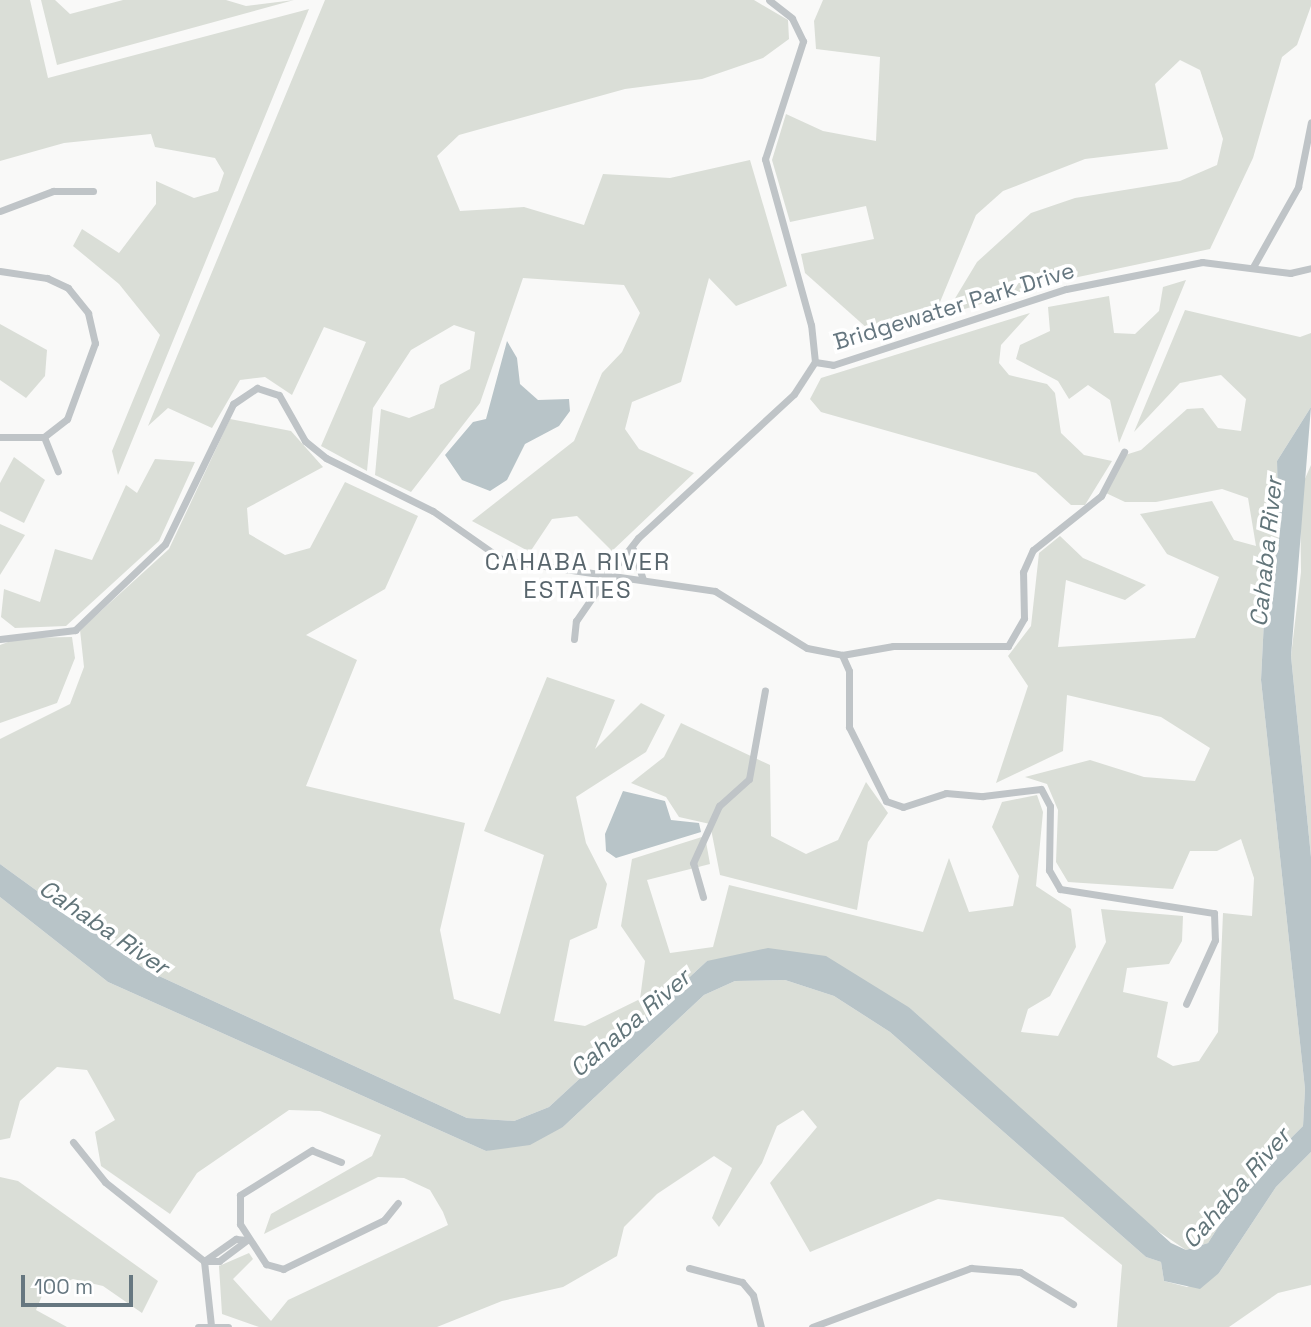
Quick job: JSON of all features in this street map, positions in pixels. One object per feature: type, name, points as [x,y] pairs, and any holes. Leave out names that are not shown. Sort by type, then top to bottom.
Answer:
[{"type":"street","points":[[574,639],[576,621],[633,546],[794,394],[815,362],[811,325],[766,170],[770,131],[800,64],[803,41],[792,18],[769,0]]},
{"type":"street","points":[[1253,267],[1298,187],[1311,122]]},
{"type":"street","points":[[0,211],[52,191],[93,191]]},
{"type":"street","name":"Bridgewater Park Drive","points":[[815,362],[833,365],[1066,289],[1202,262],[1253,267],[1311,268]]},
{"type":"street","points":[[0,271],[56,282],[79,299],[92,322],[94,358],[77,403],[44,436],[0,437]]},
{"type":"street","points":[[0,639],[75,630],[165,544],[233,404],[257,388],[279,395],[305,441],[326,458],[433,512],[503,560],[537,569],[644,579],[737,600],[807,648],[842,655],[894,646],[1008,646],[1024,618],[1023,572],[1033,550],[1101,496],[1124,452]]},
{"type":"street","points":[[44,436],[58,471]]},
{"type":"street","points":[[633,546],[633,564],[644,579]]},
{"type":"street","points":[[842,655],[849,671],[849,727],[886,801],[903,807],[946,793],[983,796],[1041,789],[1050,806],[1049,870],[1060,889],[1214,913],[1214,940],[1186,1004]]},
{"type":"street","points":[[703,897],[693,863],[719,806],[749,779],[765,690]]},
{"type":"street","points":[[73,1142],[105,1182],[204,1261],[219,1261],[247,1240]]},
{"type":"street","points":[[341,1162],[312,1150],[245,1190],[237,1209],[247,1240],[266,1264],[283,1269],[384,1220],[398,1203]]},
{"type":"street","points":[[204,1261],[211,1325]]},
{"type":"street","points":[[689,1268],[742,1282],[753,1295],[761,1327]]},
{"type":"street","points":[[812,1327],[971,1268],[1020,1272],[1073,1304]]},
{"type":"street","points":[[198,1327],[228,1327]]},
{"type":"shaded area","points":[[0,0],[30,0],[48,78],[309,9],[118,475],[112,451],[160,335],[119,284],[73,246],[82,229],[119,253],[156,204],[156,181],[194,198],[218,191],[224,173],[215,158],[155,147],[151,134],[64,143],[0,161]]},
{"type":"shaded area","points":[[41,0],[55,0],[70,14],[123,0],[226,0],[246,6],[294,0],[57,65]]},
{"type":"shaded area","points":[[325,0],[754,0],[788,20],[789,39],[763,58],[702,79],[625,89],[459,135],[437,156],[460,211],[524,207],[584,225],[603,174],[670,178],[750,160],[787,286],[736,306],[709,278],[681,382],[632,402],[625,429],[639,449],[694,473],[612,551],[577,516],[552,519],[530,552],[472,521],[574,441],[602,373],[622,352],[640,313],[624,285],[523,278],[480,403],[411,492],[375,475],[381,409],[409,418],[434,408],[440,385],[470,369],[475,332],[454,325],[411,350],[373,408],[367,471],[321,446],[366,342],[324,327],[292,395],[265,377],[240,380],[212,428],[168,408],[148,426]]},
{"type":"shaded area","points":[[823,0],[1311,0],[1311,6],[1297,45],[1282,57],[1253,158],[1210,249],[1050,283],[945,315],[977,262],[1031,213],[1075,198],[1180,181],[1217,165],[1223,139],[1200,70],[1180,60],[1155,84],[1168,149],[1085,159],[1003,191],[976,215],[933,319],[877,337],[805,273],[801,254],[874,239],[866,206],[790,222],[772,160],[786,114],[823,131],[876,141],[880,57],[816,49],[814,21]]},
{"type":"shaded area","points":[[1186,280],[1119,443],[1110,400],[1088,385],[1069,399],[1058,381],[1016,359],[1020,345],[1050,331],[1048,307],[1109,296],[1114,333],[1135,334],[1159,311],[1163,287]]},
{"type":"shaded area","points":[[1185,310],[1300,337],[1311,333],[1311,407],[1277,461],[1279,548],[1266,580],[1261,680],[1305,1089],[1303,1126],[1247,1182],[1208,1243],[1186,1250],[1140,1219],[910,1008],[707,961],[549,1107],[514,1121],[467,1118],[146,970],[0,864],[0,739],[70,704],[84,667],[80,630],[169,549],[230,419],[291,431],[323,467],[247,508],[249,534],[285,555],[310,548],[345,482],[418,516],[385,589],[306,635],[357,660],[306,786],[465,823],[440,930],[454,999],[500,1014],[544,855],[484,831],[547,677],[615,700],[595,749],[641,703],[665,715],[646,752],[576,797],[586,843],[607,884],[597,928],[570,940],[554,1021],[585,1026],[640,999],[645,961],[621,926],[632,859],[705,836],[710,864],[647,880],[670,953],[713,947],[729,885],[923,932],[949,858],[969,912],[1013,906],[1019,876],[992,827],[1002,802],[1037,795],[1043,812],[1036,886],[1071,909],[1076,947],[1050,996],[1028,1009],[1021,1032],[1058,1036],[1106,942],[1101,909],[1183,916],[1182,941],[1169,964],[1127,968],[1123,992],[1168,1002],[1157,1057],[1173,1066],[1199,1061],[1218,1032],[1223,913],[1252,916],[1254,878],[1241,839],[1217,851],[1190,851],[1173,889],[1068,882],[1056,862],[1058,810],[1047,784],[1025,777],[1090,760],[1144,777],[1195,781],[1210,748],[1161,717],[1067,695],[1063,751],[996,783],[1028,686],[1008,656],[1031,626],[1039,553],[1060,536],[1083,558],[1146,585],[1125,600],[1066,580],[1058,647],[1195,638],[1219,577],[1167,554],[1140,514],[1212,501],[1234,540],[1256,546],[1248,498],[1222,489],[1156,502],[1125,502],[1106,493],[1125,455],[1141,450],[1187,409],[1203,408],[1218,428],[1241,431],[1246,399],[1221,375],[1180,383],[1134,432]]},
{"type":"shaded area","points":[[1030,313],[1001,345],[999,363],[1009,375],[1047,384],[1055,393],[1061,433],[1084,455],[1112,461],[1085,505],[1071,505],[1036,473],[821,412],[810,399],[821,378]]},
{"type":"shaded area","points":[[0,324],[47,350],[45,376],[26,398],[0,380]]},
{"type":"shaded area","points":[[507,341],[517,358],[520,384],[538,400],[569,399],[570,411],[559,426],[525,444],[507,480],[490,491],[462,480],[445,455],[473,422],[486,419]]},
{"type":"shaded area","points":[[1311,407],[1291,656],[1311,857],[1311,1152],[1276,1187],[1219,1273],[1200,1289],[1164,1281],[1161,1262],[1146,1257],[890,1032],[834,996],[785,980],[735,981],[704,995],[563,1127],[530,1145],[486,1151],[108,982],[0,897],[0,864],[146,970],[467,1118],[514,1121],[549,1107],[707,961],[768,948],[826,956],[910,1008],[1171,1243],[1186,1250],[1208,1243],[1247,1182],[1303,1126],[1305,1089],[1261,680],[1266,580],[1279,548],[1277,461]]},
{"type":"shaded area","points":[[14,457],[45,480],[24,523],[0,511],[0,483]]},
{"type":"shaded area","points":[[155,459],[195,462],[159,541],[66,626],[15,628],[1,617],[4,589],[40,602],[55,549],[92,560],[126,485],[137,493]]},
{"type":"shaded area","points":[[1311,465],[1311,857],[1291,656],[1301,572],[1300,490]]},
{"type":"shaded area","points":[[0,524],[25,535],[0,575]]},
{"type":"shaded area","points":[[72,637],[75,658],[57,703],[0,723],[0,645],[19,638]]},
{"type":"shaded area","points":[[681,723],[770,765],[771,836],[806,854],[838,840],[866,782],[888,813],[868,842],[857,910],[720,875],[710,824],[679,817],[666,797],[631,783],[664,757]]},
{"type":"shaded area","points":[[623,791],[665,801],[671,820],[699,823],[701,832],[616,858],[606,851],[605,834]]},
{"type":"shaded area","points":[[0,897],[108,982],[486,1151],[563,1127],[704,995],[735,981],[785,980],[834,996],[890,1032],[1146,1257],[1161,1262],[1164,1281],[1187,1287],[1219,1273],[1276,1187],[1311,1152],[1311,1285],[1278,1293],[1229,1327],[1117,1327],[1122,1265],[1063,1217],[938,1199],[810,1252],[770,1183],[817,1127],[803,1110],[777,1126],[762,1163],[719,1227],[712,1218],[732,1168],[714,1156],[657,1194],[624,1227],[617,1256],[563,1287],[502,1301],[437,1327],[259,1327],[222,1314],[219,1266],[249,1253],[253,1259],[233,1279],[271,1321],[288,1300],[448,1225],[430,1190],[404,1178],[378,1177],[264,1234],[271,1214],[372,1156],[381,1135],[320,1111],[289,1110],[197,1173],[170,1214],[101,1166],[95,1132],[115,1120],[87,1070],[57,1067],[20,1101],[10,1138],[0,1140]]},
{"type":"shaded area","points":[[0,1177],[18,1181],[158,1281],[142,1313],[103,1286],[73,1279],[44,1291],[36,1310],[67,1327],[0,1327]]},
{"type":"district","name":"CAHABA RIVER ESTATES","points":[[578,576]]},
{"type":"water label","name":"Cahaba River","points":[[1266,552]]},
{"type":"water label","name":"Cahaba River","points":[[104,927]]},
{"type":"water label","name":"Cahaba River","points":[[630,1023]]},
{"type":"water label","name":"Cahaba River","points":[[1236,1188]]}]
